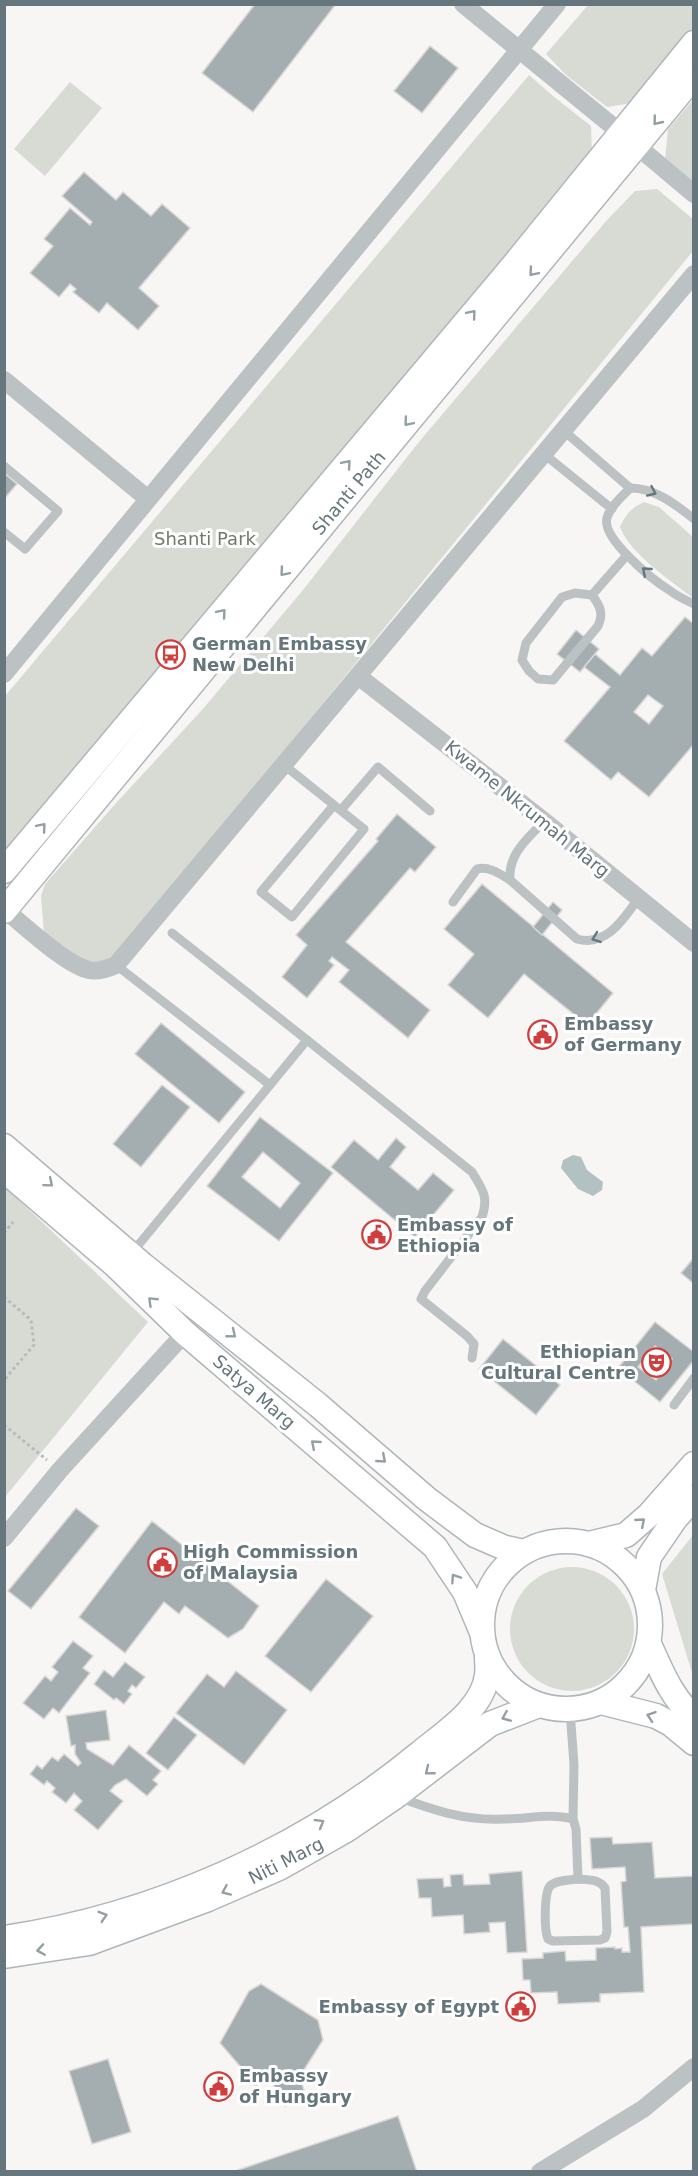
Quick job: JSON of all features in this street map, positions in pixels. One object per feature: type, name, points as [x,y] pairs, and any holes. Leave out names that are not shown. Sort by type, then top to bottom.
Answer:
[{"type":"main road","name":"Shanti Path","points":[[5,911],[629,139],[693,43]]},
{"type":"main road","name":"Shanti Path","points":[[4,871],[490,294],[629,139],[693,76]]},
{"type":"main road","name":"Satya Marg","points":[[4,1146],[131,1254],[310,1398],[427,1499],[475,1535],[505,1548],[524,1552]]},
{"type":"main road","name":"Satya Marg","points":[[4,1170],[115,1265],[185,1333],[435,1547],[465,1592],[481,1630]]},
{"type":"main road","points":[[589,1544],[626,1535],[649,1515],[693,1464]]},
{"type":"main road","points":[[643,1590],[649,1557],[693,1497]]},
{"type":"main road","points":[[567,1541],[589,1544],[609,1553],[626,1566],[643,1590],[650,1611],[649,1644],[636,1673],[615,1695],[601,1702],[570,1710],[539,1705],[522,1698],[496,1673],[488,1657],[481,1630],[483,1610],[489,1590],[503,1568],[524,1552],[545,1543],[567,1541]]},
{"type":"main road","points":[[649,1644],[679,1705],[693,1719]]},
{"type":"main road","name":"Niti Marg","points":[[4,1938],[86,1921],[153,1901],[219,1876],[283,1845],[343,1809],[401,1769],[462,1718],[482,1691],[487,1676],[488,1657]]},
{"type":"main road","points":[[601,1702],[656,1716],[671,1724],[693,1743]]},
{"type":"main road","name":"Niti Marg","points":[[4,1956],[89,1943],[208,1899],[288,1862],[346,1830],[396,1796],[490,1724],[539,1705]]},
{"type":"street","points":[[463,4],[693,194]]},
{"type":"street","points":[[4,674],[557,4]]},
{"type":"street","points":[[5,911],[69,961],[89,970],[104,970],[116,965],[693,274]]},
{"type":"street","points":[[4,380],[148,499]]},
{"type":"street","name":"Kwame Nkrumah Marg","points":[[358,676],[544,821],[693,944]]},
{"type":"street","points":[[4,1538],[60,1470],[185,1333]]},
{"type":"street","points":[[540,2172],[643,2109],[693,2067]]},
{"type":"lane","points":[[563,430],[630,488],[642,488],[672,502],[693,519]]},
{"type":"lane","points":[[544,454],[612,509]]},
{"type":"lane","points":[[4,466],[58,511],[25,549],[4,532]]},
{"type":"lane","points":[[630,488],[612,509],[607,519],[608,531],[627,555],[668,590],[693,604]]},
{"type":"lane","points":[[592,595],[627,555]]},
{"type":"lane","points":[[575,593],[592,595],[599,605],[602,617],[598,626],[553,680],[538,679],[522,660],[526,643],[562,597],[575,593]]},
{"type":"lane","points":[[284,765],[337,808],[364,829],[292,917],[261,892],[337,808],[378,767],[430,811]]},
{"type":"lane","points":[[510,880],[509,867],[514,854],[544,821]]},
{"type":"lane","points":[[453,902],[477,869],[483,868],[497,872],[510,880],[577,939],[588,942],[600,939],[610,932],[621,922],[638,899]]},
{"type":"lane","points":[[172,933],[472,1172],[487,1203],[482,1217],[425,1291],[422,1299],[474,1344],[472,1358]]},
{"type":"lane","points":[[116,965],[270,1085]]},
{"type":"lane","points":[[131,1254],[307,1040]]},
{"type":"lane","points":[[674,1405],[693,1378]]},
{"type":"lane","points":[[570,1710],[574,1765],[573,1819],[576,1829],[578,1879]]},
{"type":"lane","points":[[396,1796],[439,1812],[465,1818],[501,1820],[559,1815],[573,1819]]},
{"type":"lane","points":[[578,1879],[597,1881],[605,1888],[607,1932],[605,1938],[553,1941],[548,1939],[546,1912],[549,1886],[578,1879]]},
{"type":"path","points":[[4,1233],[13,1222]]},
{"type":"path","points":[[4,1298],[31,1320],[33,1345],[4,1380]]},
{"type":"path","points":[[4,1425],[60,1470]]},
{"type":"green space","points":[[588,5],[693,5],[693,28],[632,103],[607,107],[566,75],[546,54]]},
{"type":"green space","name":"Shanti Park","points":[[529,75],[591,126],[592,154],[234,584],[115,720],[5,859],[5,696]]},
{"type":"green space","points":[[70,82],[102,108],[45,176],[14,149]]},
{"type":"green space","points":[[693,100],[693,184],[665,160],[668,129]]},
{"type":"green space","points":[[657,189],[693,219],[693,251],[112,961],[82,960],[60,948],[44,934],[41,896],[45,884],[202,710],[303,590],[418,443],[607,220],[635,191]]},
{"type":"green space","points":[[644,502],[659,507],[693,537],[693,598],[641,557],[625,537],[620,527],[622,522],[632,509]]},
{"type":"green space","points":[[5,1187],[148,1322],[4,1497]]},
{"type":"green space","points":[[693,1535],[693,1676],[662,1574]]},
{"type":"green space","points":[[572,1567],[596,1572],[616,1585],[629,1605],[634,1629],[629,1653],[616,1673],[596,1686],[572,1691],[548,1686],[528,1673],[515,1653],[510,1629],[515,1605],[528,1585],[548,1572]]},
{"type":"shaded area","points":[[573,1155],[581,1157],[587,1170],[603,1182],[602,1190],[593,1196],[578,1189],[561,1168],[563,1160]]},
{"type":"building","points":[[255,4],[336,4],[253,112],[202,73]]},
{"type":"building","points":[[430,46],[458,68],[422,113],[394,91]]},
{"type":"building","points":[[84,172],[116,200],[123,192],[151,216],[162,204],[190,228],[139,288],[159,306],[138,330],[107,303],[99,313],[73,292],[76,289],[70,284],[59,297],[30,273],[53,246],[44,239],[70,208],[90,225],[92,222],[62,196]]},
{"type":"building","points":[[4,473],[17,484],[4,499]]},
{"type":"building","points":[[685,617],[694,624],[694,744],[649,797],[618,772],[611,780],[564,741],[610,687],[584,667],[595,654],[620,675],[642,648],[652,656]],"holes":[[[648,695],[663,706],[649,724],[634,712]]]},
{"type":"building","points":[[576,630],[599,649],[580,672],[557,654]]},
{"type":"building","points":[[397,814],[436,847],[415,872],[410,868],[346,942],[430,1010],[408,1038],[339,982],[349,970],[332,957],[329,961],[334,965],[307,998],[282,977],[307,945],[296,935],[378,841],[376,839]]},
{"type":"building","points":[[482,884],[613,993],[587,1025],[524,974],[488,1018],[448,985],[474,954],[444,929]]},
{"type":"building","points":[[553,902],[562,910],[542,935],[533,927]]},
{"type":"building","points":[[161,1023],[245,1092],[219,1123],[135,1054]]},
{"type":"building","points":[[162,1085],[190,1107],[141,1167],[113,1144]]},
{"type":"building","points":[[260,1117],[333,1173],[279,1241],[207,1186]],"holes":[[[263,1152],[300,1183],[280,1208],[242,1177]]]},
{"type":"building","points":[[396,1138],[406,1147],[390,1167],[418,1190],[433,1173],[454,1190],[415,1237],[331,1167],[354,1140],[378,1160]]},
{"type":"building","points":[[692,1260],[694,1261],[694,1284],[681,1273]]},
{"type":"building","points":[[655,1322],[694,1352],[694,1360],[660,1402],[618,1368]],"holes":[[[655,1346],[672,1359],[656,1380],[638,1367]]]},
{"type":"building","points":[[503,1339],[560,1385],[536,1415],[479,1369]]},
{"type":"building","points":[[76,1508],[99,1526],[31,1609],[8,1591]]},
{"type":"building","name":"High Commission of Malaysia","points":[[152,1521],[259,1606],[243,1629],[228,1638],[185,1606],[179,1614],[164,1602],[125,1653],[79,1617]]},
{"type":"building","points":[[326,1579],[373,1616],[311,1692],[265,1656]]},
{"type":"building","points":[[73,1641],[93,1656],[83,1668],[90,1673],[59,1713],[53,1708],[44,1719],[23,1703],[45,1676],[51,1681],[58,1672],[52,1667]]},
{"type":"building","points":[[125,1662],[145,1677],[136,1688],[132,1685],[128,1691],[132,1694],[124,1704],[116,1698],[114,1700],[94,1684],[104,1670],[113,1677]]},
{"type":"building","points":[[236,1671],[287,1710],[244,1765],[176,1713],[207,1674],[224,1687]]},
{"type":"building","points":[[106,1710],[110,1740],[86,1743],[87,1749],[113,1765],[129,1745],[161,1771],[153,1780],[158,1784],[147,1796],[126,1779],[115,1785],[110,1791],[123,1801],[98,1830],[74,1810],[82,1801],[74,1793],[66,1803],[52,1792],[55,1788],[47,1781],[44,1785],[30,1774],[37,1765],[42,1769],[52,1757],[58,1761],[64,1754],[78,1766],[81,1763],[75,1754],[75,1745],[71,1746],[66,1716]]},
{"type":"building","points":[[174,1717],[197,1735],[168,1770],[146,1753]]},
{"type":"building","points":[[612,1837],[613,1844],[652,1842],[655,1878],[694,1876],[694,1924],[641,1927],[644,1992],[600,1994],[600,2002],[558,2004],[557,1992],[531,1993],[530,1980],[523,1980],[522,1959],[543,1958],[543,1953],[565,1951],[566,1961],[596,1960],[596,1948],[615,1947],[615,1949],[622,1948],[622,1952],[630,1952],[628,1927],[624,1927],[621,1882],[626,1881],[625,1867],[592,1869],[590,1838]]},
{"type":"building","points":[[522,1871],[527,1952],[507,1953],[505,1922],[489,1923],[490,1932],[464,1934],[463,1915],[432,1917],[431,1898],[419,1898],[417,1879],[443,1878],[444,1887],[451,1886],[450,1875],[463,1874],[464,1885],[490,1884],[489,1874]]},
{"type":"building","points":[[261,1984],[318,2020],[323,2040],[300,2076],[306,2098],[285,2106],[273,2084],[259,2076],[257,2086],[248,2083],[244,2071],[220,2043],[249,1991]]},
{"type":"building","points":[[108,2059],[131,2132],[92,2144],[69,2071]]},
{"type":"building","points":[[398,2116],[417,2172],[232,2172]]},
{"type":"place","name":"German Embassy New Delhi","points":[[171,654]]},
{"type":"place","name":"Embassy of Germany","points":[[543,1034]]},
{"type":"place","name":"Embassy of Ethiopia","points":[[376,1235]]},
{"type":"place","name":"Ethiopian Cultural Centre","points":[[657,1362]]},
{"type":"place","name":"High Commission of Malaysia","points":[[162,1562]]},
{"type":"place","name":"Embassy of Egypt","points":[[520,2007]]},
{"type":"place","name":"Embassy of Hungary","points":[[218,2086]]}]
